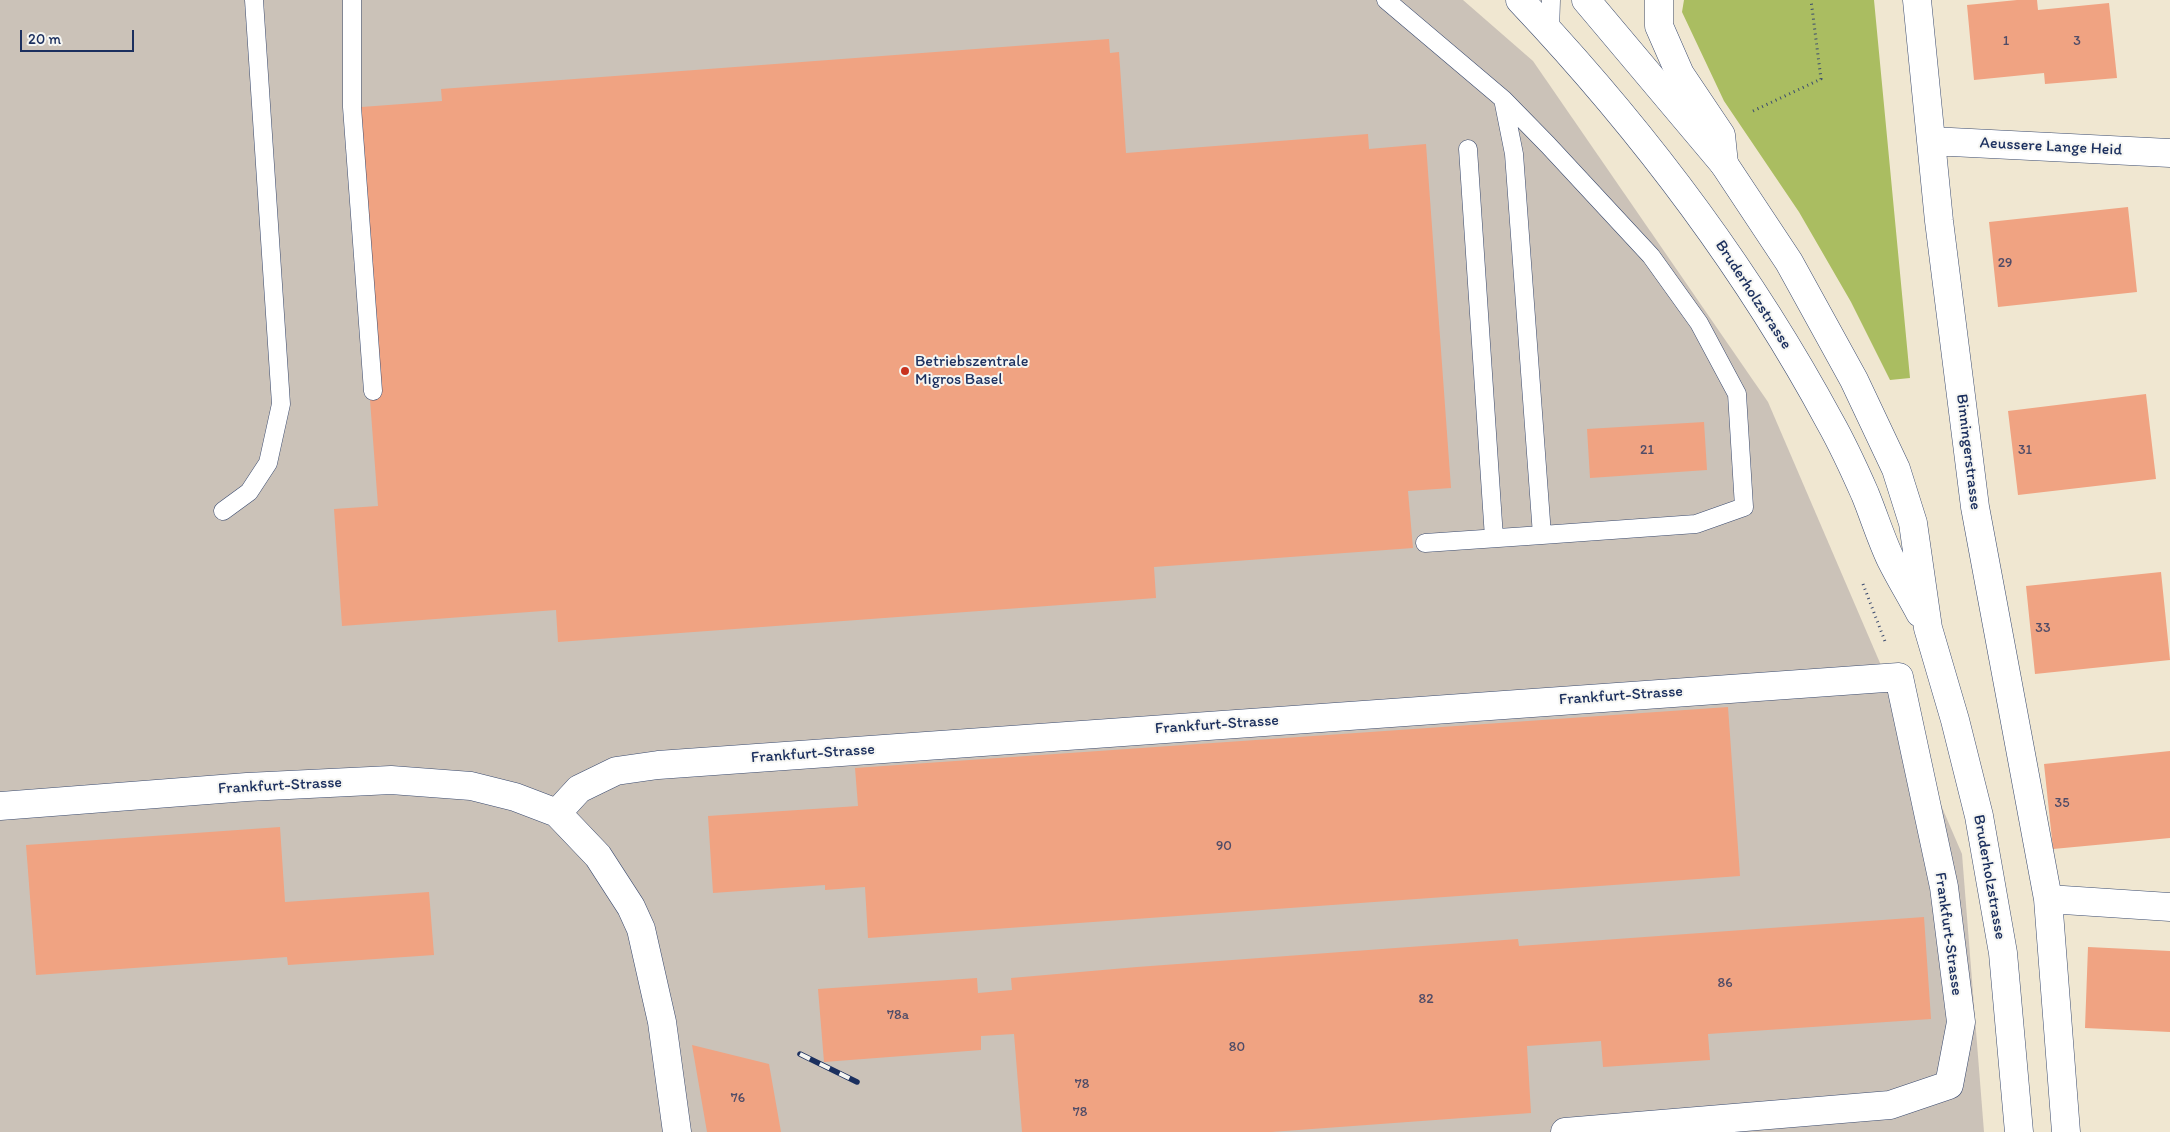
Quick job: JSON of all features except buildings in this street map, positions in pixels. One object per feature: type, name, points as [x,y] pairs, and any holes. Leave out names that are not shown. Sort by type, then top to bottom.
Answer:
[{"type":"street","name":"Bruderholzstrasse","points":[[1520,0],[1550,32],[1655,155],[1728,255],[1792,356],[1831,423],[1864,492],[1891,560],[1928,628]]},
{"type":"street","name":"Bruderholzstrasse","points":[[1586,0],[1724,164],[1789,262],[1854,380],[1896,469],[1913,523],[1928,628],[1955,720],[1979,816],[2003,953],[2019,1132]]},
{"type":"street","points":[[1659,0],[1659,26],[1680,74],[1721,135],[1724,164]]},
{"type":"street","name":"Binningerstrasse","points":[[1917,0],[1939,221],[1975,507],[2048,899],[2066,1132]]},
{"type":"street","name":"Aeussere Lange Heid","points":[[1931,141],[2170,153]]},
{"type":"street","name":"Frankfurt-Strasse","points":[[557,813],[580,789],[616,772],[658,765],[1899,677],[1944,887],[1960,1013],[1961,1022],[1948,1085],[1890,1105],[1565,1132]]},
{"type":"street","name":"Frankfurt-Strasse","points":[[0,806],[247,787],[391,780],[471,786],[515,797],[557,813],[598,856],[631,906],[641,929],[662,1022],[677,1132]]},
{"type":"street","points":[[2048,899],[2170,906]]},
{"type":"lane","points":[[223,511],[249,492],[268,463],[281,404],[254,0]]},
{"type":"lane","points":[[352,0],[352,108],[373,391]]},
{"type":"lane","points":[[1386,0],[1503,99],[1651,256],[1699,323],[1737,394],[1744,506],[1696,524],[1424,544]]},
{"type":"lane","points":[[1550,32],[1552,0]]},
{"type":"lane","points":[[1503,99],[1514,154],[1542,535]]},
{"type":"lane","points":[[1468,149],[1494,538]]},
{"type":"path","points":[[1753,111],[1821,79],[1812,0]]},
{"type":"path","points":[[1862,582],[1899,677]]},
{"type":"shaded area","points":[[0,0],[1463,0],[1533,61],[1768,402],[1962,854],[1984,1132],[0,1132]]},
{"type":"green space","points":[[1684,0],[1874,0],[1910,378],[1890,380],[1851,302],[1799,212],[1724,101],[1682,12]]},
{"type":"railway","points":[[800,1054],[857,1082]]},
{"type":"place","name":"Betriebszentrale Migros Basel","points":[[905,371]]}]
